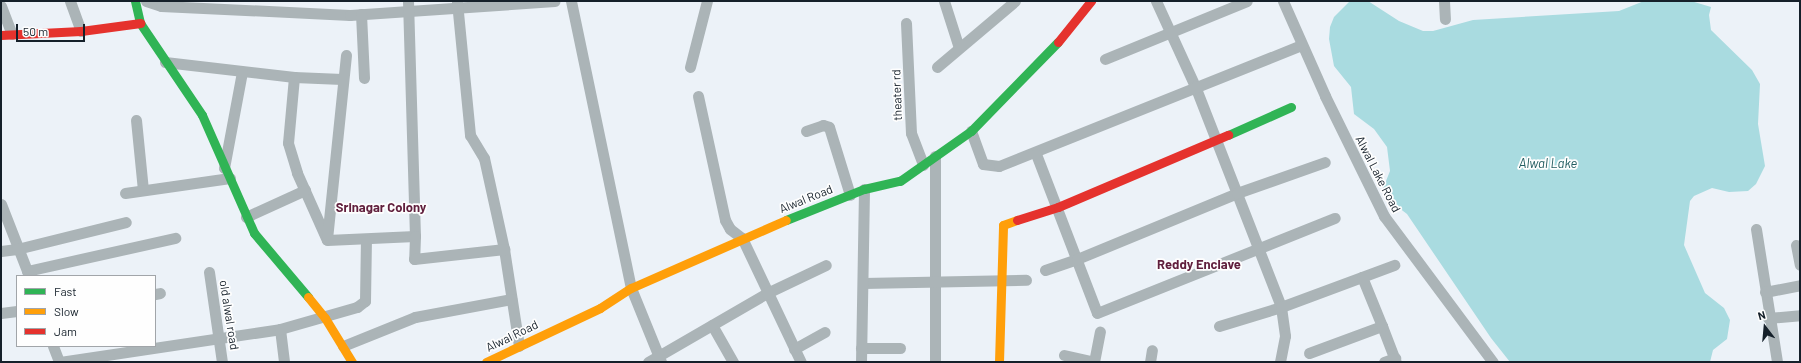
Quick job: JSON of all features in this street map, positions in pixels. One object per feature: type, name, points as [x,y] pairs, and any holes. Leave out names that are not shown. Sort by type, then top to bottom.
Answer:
[{"type":"street","points":[[70,1],[81,31]]},
{"type":"street","points":[[135,1],[140,23],[202,115],[246,217],[269,253],[326,318],[352,362]]},
{"type":"street","points":[[146,1],[161,6],[195,3],[361,14],[408,6],[555,1]]},
{"type":"street","points":[[571,1],[631,288],[660,359]]},
{"type":"street","points":[[690,67],[707,1]]},
{"type":"street","points":[[944,1],[959,48]]},
{"type":"street","points":[[937,67],[1015,1]]},
{"type":"street","name":"Alwal Road","points":[[492,361],[519,346],[600,308],[631,288],[742,238],[864,189],[900,181],[971,131],[1072,27],[1091,1]]},
{"type":"street","points":[[1156,1],[1169,34],[1195,86],[1281,307],[1285,336],[1280,362]]},
{"type":"street","points":[[1105,59],[1247,1]]},
{"type":"street","name":"Alwal Lake Road","points":[[1283,1],[1302,45],[1384,216],[1493,362]]},
{"type":"street","points":[[1444,1],[1445,19]]},
{"type":"street","points":[[457,4],[470,135],[484,158],[504,249],[519,346]]},
{"type":"street","points":[[1,6],[6,35],[81,31],[140,23]]},
{"type":"street","points":[[408,6],[415,236],[414,259],[504,249]]},
{"type":"street","points":[[361,14],[364,78]]},
{"type":"street","name":"theater rd","points":[[906,23],[911,133],[923,165]]},
{"type":"street","points":[[971,131],[983,164],[999,166],[1036,154],[1195,86],[1302,45]]},
{"type":"street","points":[[327,240],[342,79],[346,55]]},
{"type":"street","points":[[165,62],[294,77],[342,79]]},
{"type":"street","points":[[224,168],[242,72]]},
{"type":"street","points":[[294,77],[288,143],[297,173],[327,240]]},
{"type":"street","points":[[698,96],[725,220],[730,229],[742,238],[767,294],[801,362]]},
{"type":"street","points":[[999,362],[1000,280],[1003,225],[1058,207],[1216,141],[1291,107]]},
{"type":"street","points":[[136,120],[143,190]]},
{"type":"street","points":[[806,131],[823,125],[829,127],[850,195]]},
{"type":"street","points":[[1036,154],[1058,207],[1097,313],[1335,218]]},
{"type":"street","points":[[935,156],[936,362]]},
{"type":"street","points":[[1044,270],[1077,259],[1237,193],[1325,162]]},
{"type":"street","points":[[125,193],[230,178]]},
{"type":"street","points":[[861,362],[864,189]]},
{"type":"street","points":[[246,217],[305,190]]},
{"type":"street","points":[[1,204],[17,249],[28,273],[175,238]]},
{"type":"street","points":[[1,251],[17,249],[126,222]]},
{"type":"street","points":[[1756,229],[1768,318],[1777,362]]},
{"type":"street","points":[[327,240],[366,240],[415,236]]},
{"type":"street","points":[[54,347],[60,362],[280,330],[326,318],[357,307],[365,301],[366,240]]},
{"type":"street","points":[[1796,245],[1800,265]]},
{"type":"street","points":[[1219,326],[1281,307],[1394,265]]},
{"type":"street","points":[[648,362],[660,359],[712,325],[767,294],[826,266]]},
{"type":"street","name":"old alwal road","points":[[209,272],[222,362]]},
{"type":"street","points":[[1362,277],[1396,360],[1384,362]]},
{"type":"street","points":[[862,283],[1026,280]]},
{"type":"street","points":[[1765,292],[1800,285]]},
{"type":"street","points":[[343,346],[415,317],[511,299]]},
{"type":"street","points":[[1,313],[16,312]]},
{"type":"street","points":[[1768,318],[1800,315]]},
{"type":"street","points":[[712,325],[733,362]]},
{"type":"street","points":[[1309,353],[1382,326]]},
{"type":"street","points":[[280,330],[284,362]]},
{"type":"street","points":[[794,349],[825,332]]},
{"type":"street","points":[[1064,355],[1094,362],[1100,332]]},
{"type":"street","points":[[861,348],[900,348]]},
{"type":"street","points":[[1150,362],[1152,350]]},
{"type":"water","name":"Alwal Lake","points":[[1350,1],[1368,1],[1399,21],[1423,31],[1433,31],[1473,20],[1619,11],[1644,1],[1691,1],[1711,7],[1709,15],[1711,30],[1752,70],[1760,84],[1758,124],[1765,166],[1756,184],[1748,191],[1729,192],[1712,188],[1694,196],[1690,201],[1684,245],[1705,293],[1724,308],[1730,320],[1727,339],[1713,350],[1710,362],[1510,362],[1491,338],[1407,214],[1386,198],[1382,191],[1390,171],[1387,147],[1374,129],[1354,114],[1351,87],[1334,66],[1329,39],[1330,27],[1334,17]]},
{"type":"traffic: fast","points":[[135,1],[140,23],[202,115],[254,233],[308,297]]},
{"type":"traffic: fast","points":[[786,220],[864,189],[900,181],[971,131],[1058,42]]},
{"type":"traffic: fast","points":[[1228,135],[1291,107]]},
{"type":"traffic: slow","points":[[486,362],[600,308],[631,288],[786,220]]},
{"type":"traffic: slow","points":[[999,362],[1003,225],[1017,220]]},
{"type":"traffic: slow","points":[[308,297],[325,318],[352,362]]},
{"type":"traffic: jam","points":[[1058,42],[1091,1]]},
{"type":"traffic: jam","points":[[1,35],[81,31],[140,23]]},
{"type":"traffic: jam","points":[[1017,220],[1058,207],[1228,135]]},
{"type":"district","name":"Srinagar Colony","points":[[381,207]]},
{"type":"district","name":"Reddy Enclave","points":[[1199,264]]}]
